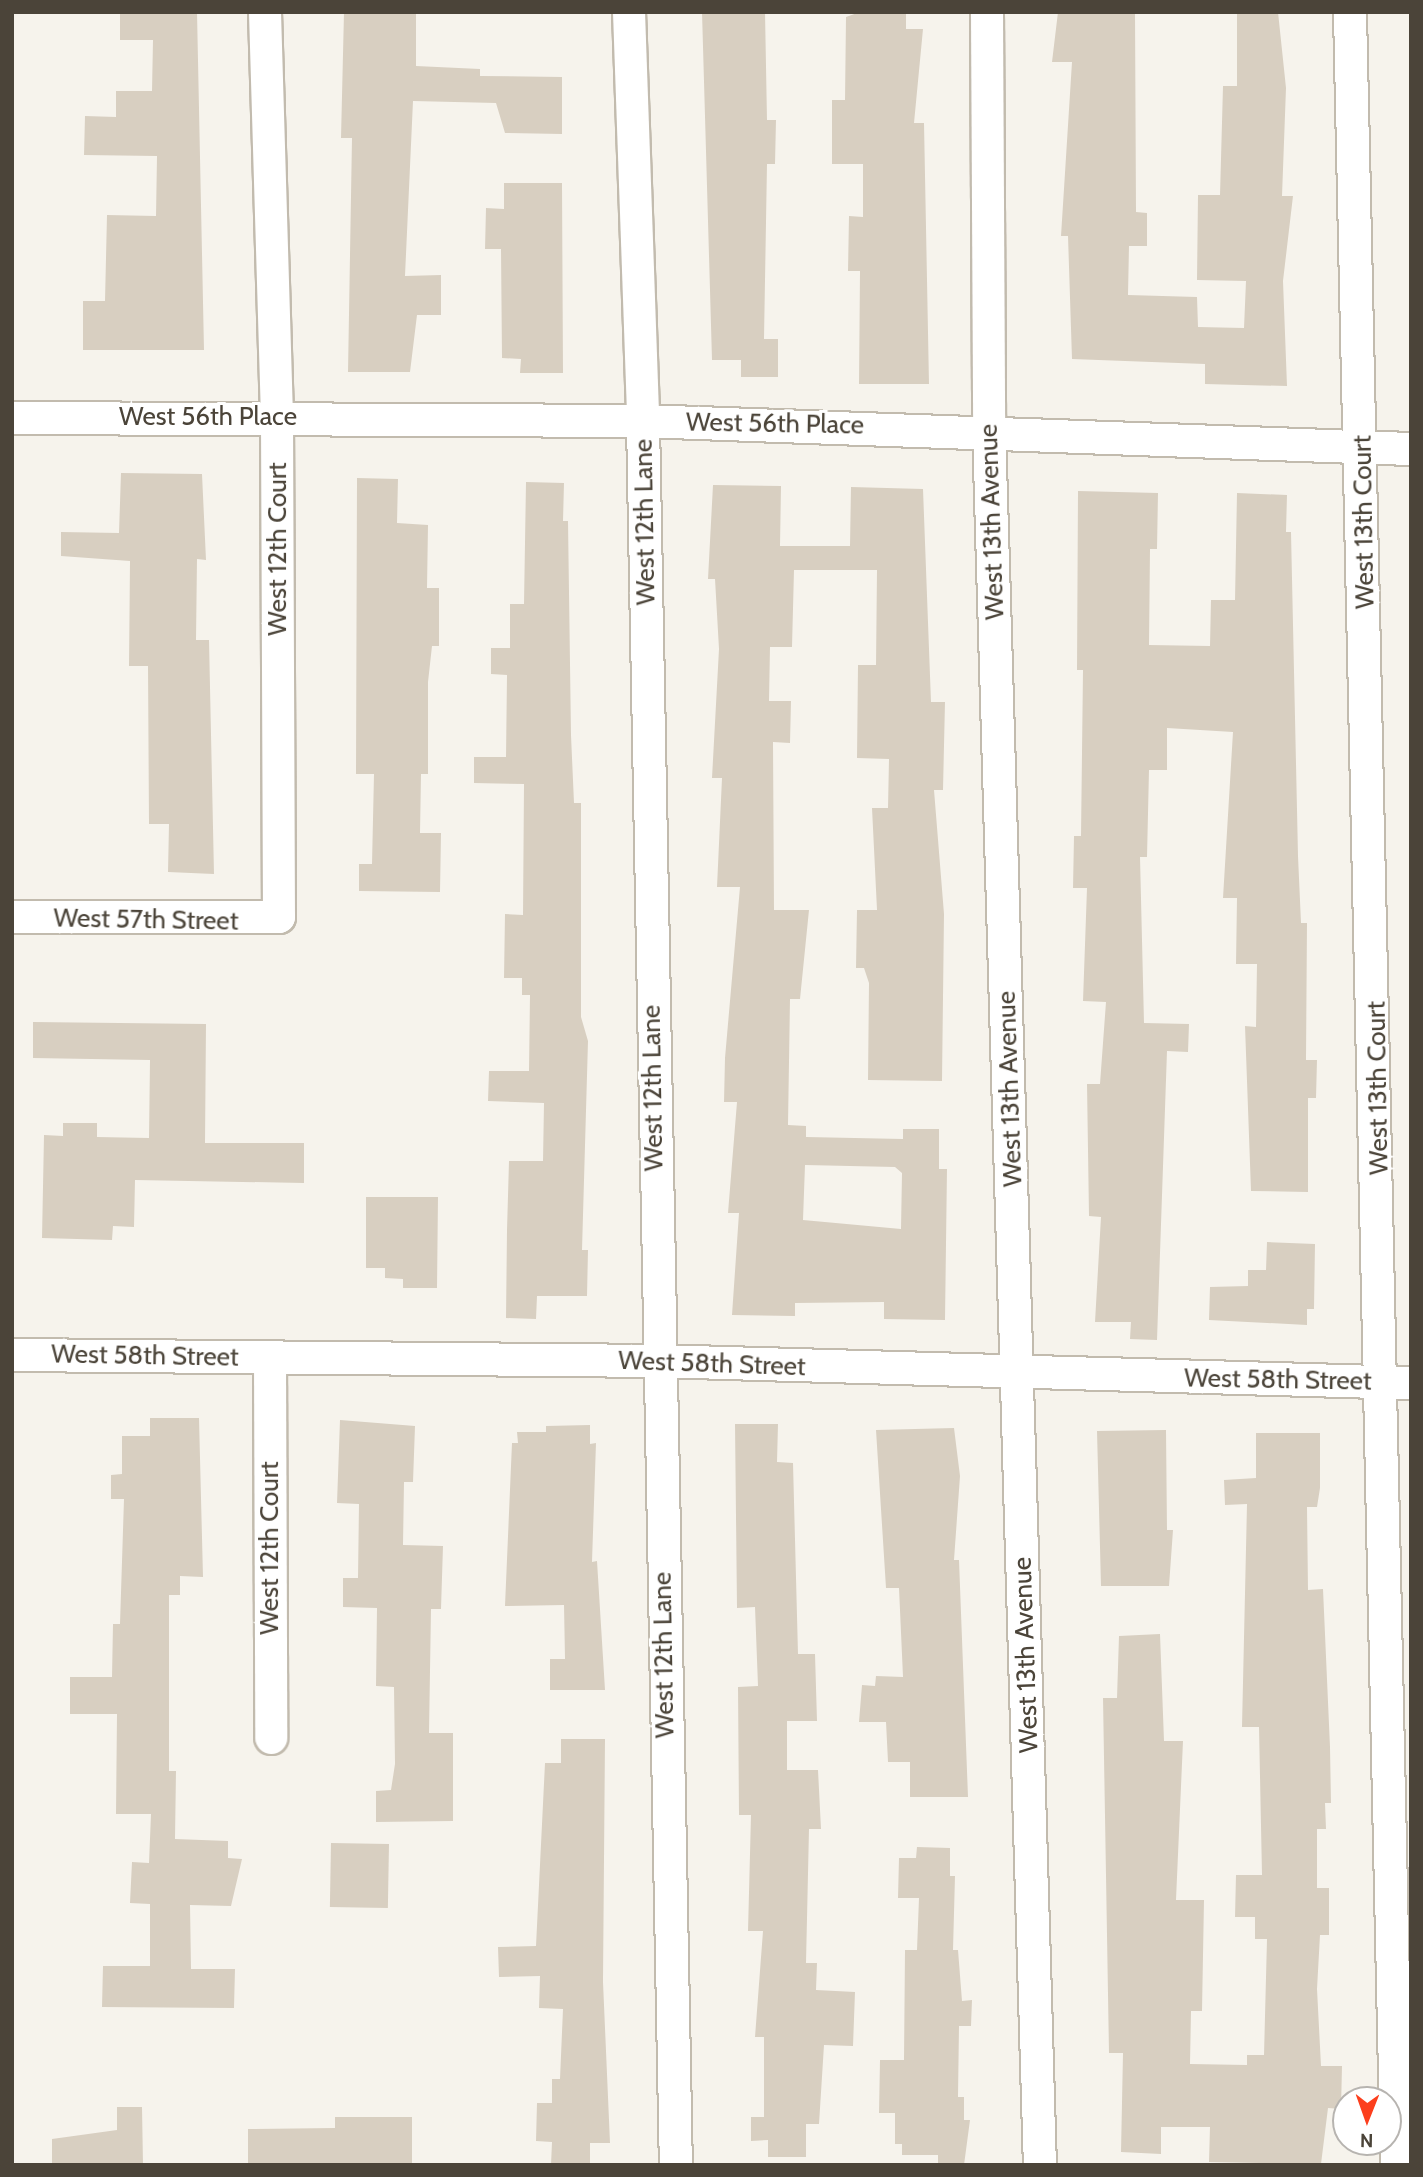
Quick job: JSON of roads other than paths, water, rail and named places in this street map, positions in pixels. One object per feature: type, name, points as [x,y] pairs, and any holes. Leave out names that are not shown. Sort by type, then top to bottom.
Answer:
[{"type":"street","name":"West 12th Court","points":[[265,12],[277,417],[279,917]]},
{"type":"street","name":"West 12th Lane","points":[[629,12],[643,421],[657,1361],[676,2165]]},
{"type":"street","name":"West 13th Avenue","points":[[987,12],[989,429],[1019,1375],[1040,2165]]},
{"type":"street","name":"West 13th Court","points":[[1350,12],[1363,448],[1398,1383],[1397,2165]]},
{"type":"street","name":"West 56th Place","points":[[12,418],[277,417],[643,421],[989,429],[1411,449]]},
{"type":"street","name":"West 57th Street","points":[[12,917],[279,917]]},
{"type":"street","name":"West 58th Street","points":[[12,1354],[657,1361],[1019,1375],[1398,1383]]},
{"type":"street","name":"West 12th Court","points":[[270,1358],[271,1738]]}]
